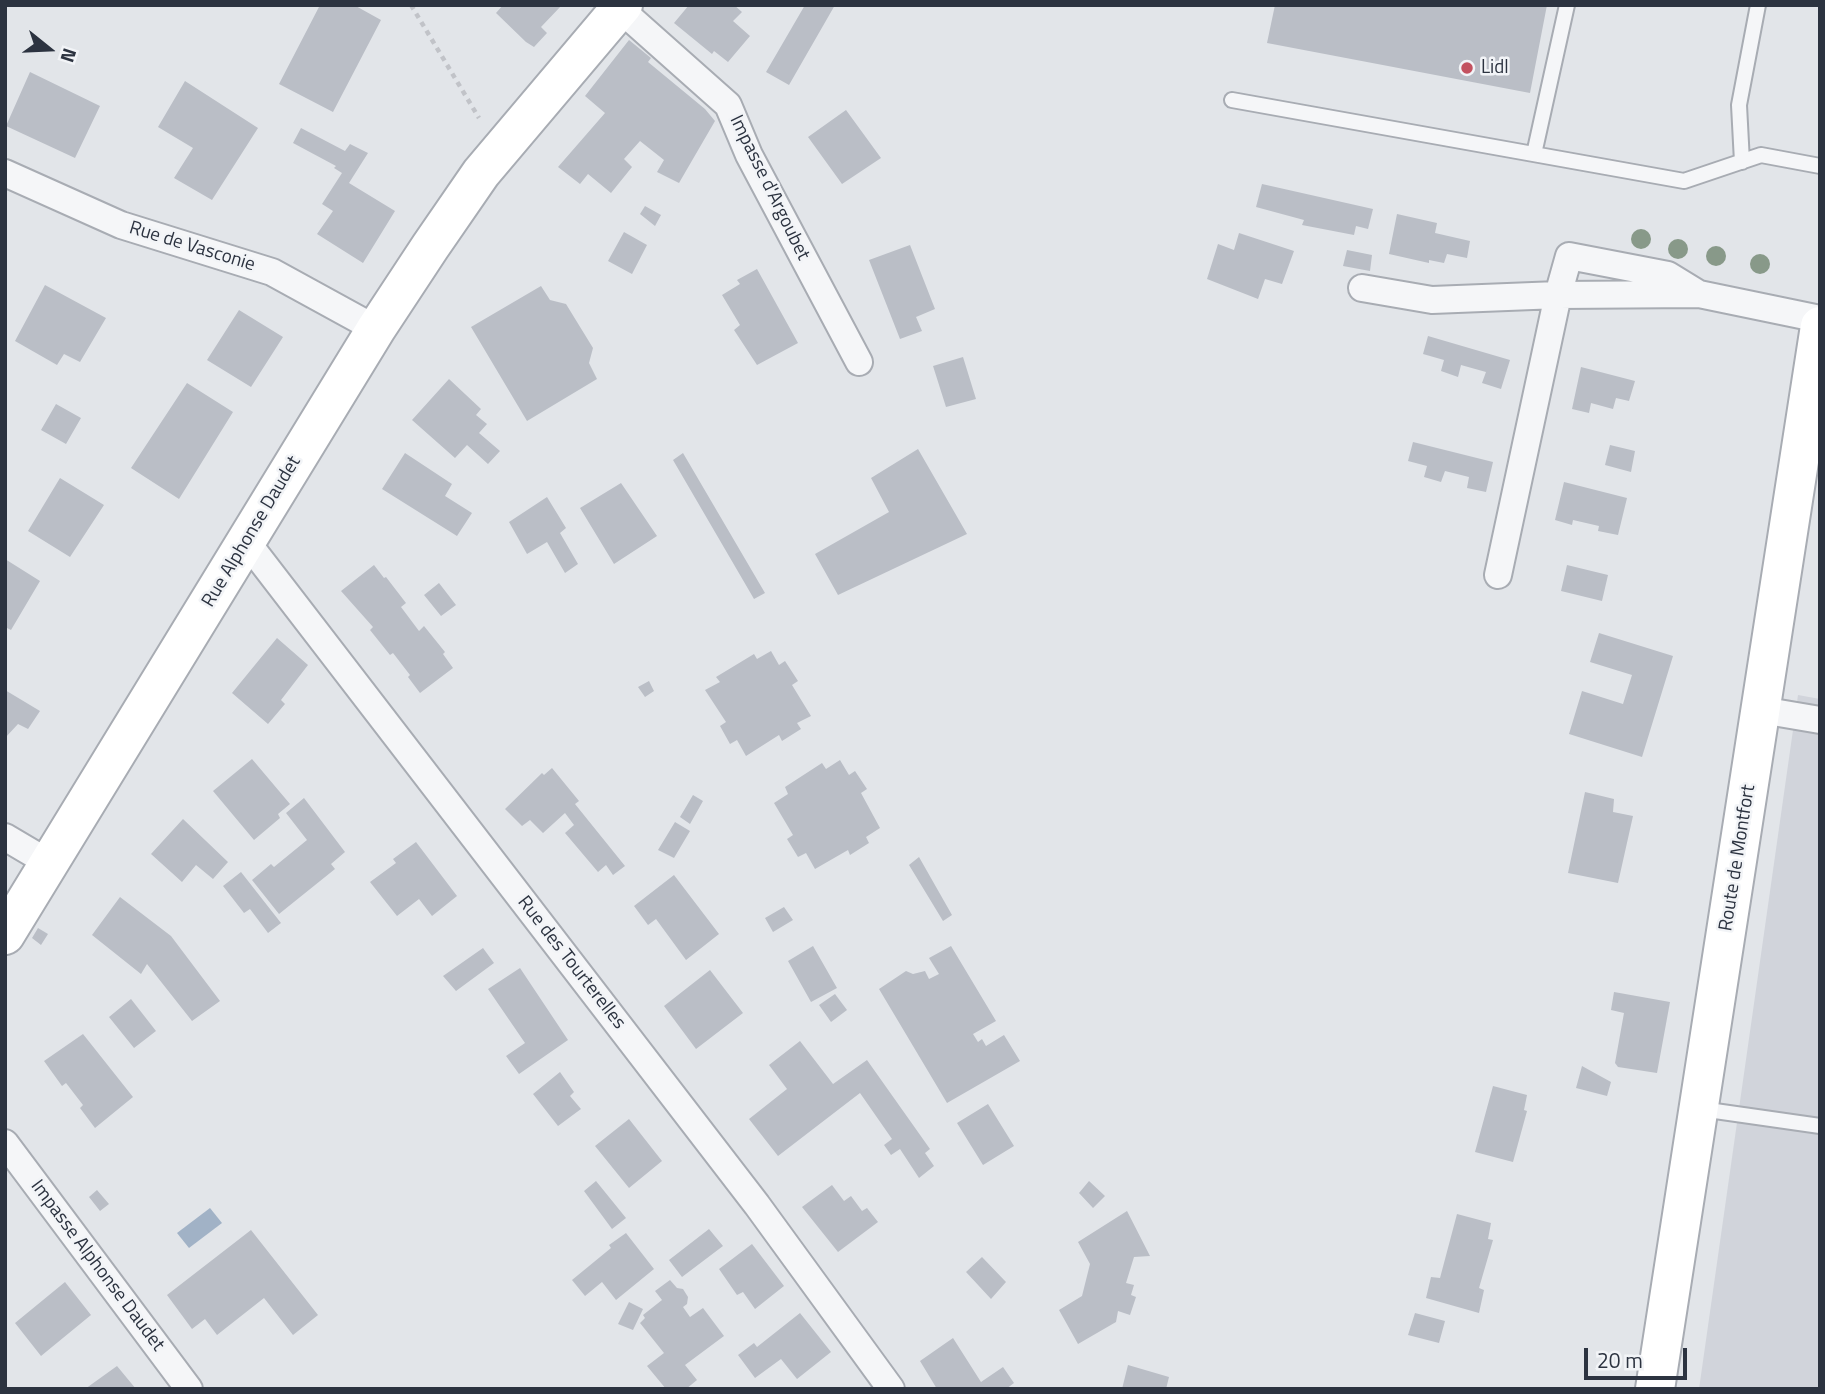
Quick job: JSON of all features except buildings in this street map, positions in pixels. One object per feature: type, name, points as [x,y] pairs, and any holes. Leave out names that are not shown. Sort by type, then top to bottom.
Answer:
[{"type":"street","name":"Rue Alphonse Daudet","points":[[5,935],[376,329],[481,173],[497,131],[621,7]]},
{"type":"street","name":"Impasse d'Argoubet","points":[[621,7],[728,105],[749,155],[859,362]]},
{"type":"street","name":"Rue de Vasconie","points":[[5,173],[121,225],[272,272],[376,329]]},
{"type":"street","points":[[1498,575],[1558,295],[1569,256],[1668,275],[1699,294]]},
{"type":"street","points":[[1362,288],[1432,300],[1558,295],[1699,294],[1820,319]]},
{"type":"street","name":"Route de Montfort","points":[[1655,1389],[1820,326]]},
{"type":"street","name":"Rue des Tourterelles","points":[[246,541],[757,1205],[891,1389]]},
{"type":"street","points":[[1761,710],[1820,720]]},
{"type":"street","points":[[5,837],[49,863]]},
{"type":"street","name":"Impasse Alphonse Daudet","points":[[5,1143],[189,1389]]},
{"type":"lane","points":[[1534,154],[1567,5]]},
{"type":"lane","points":[[1742,162],[1739,105],[1758,5]]},
{"type":"lane","points":[[1232,100],[1684,181],[1761,155],[1820,166]]},
{"type":"lane","points":[[1699,1109],[1820,1126]]},
{"type":"path","points":[[411,5],[497,131]]},
{"type":"shaded area","points":[[1798,695],[1820,699],[1820,1389],[1699,1389]]},
{"type":"water","points":[[210,1208],[222,1223],[189,1248],[177,1233]]},
{"type":"place","name":"Lidl","points":[[1467,68]]}]
